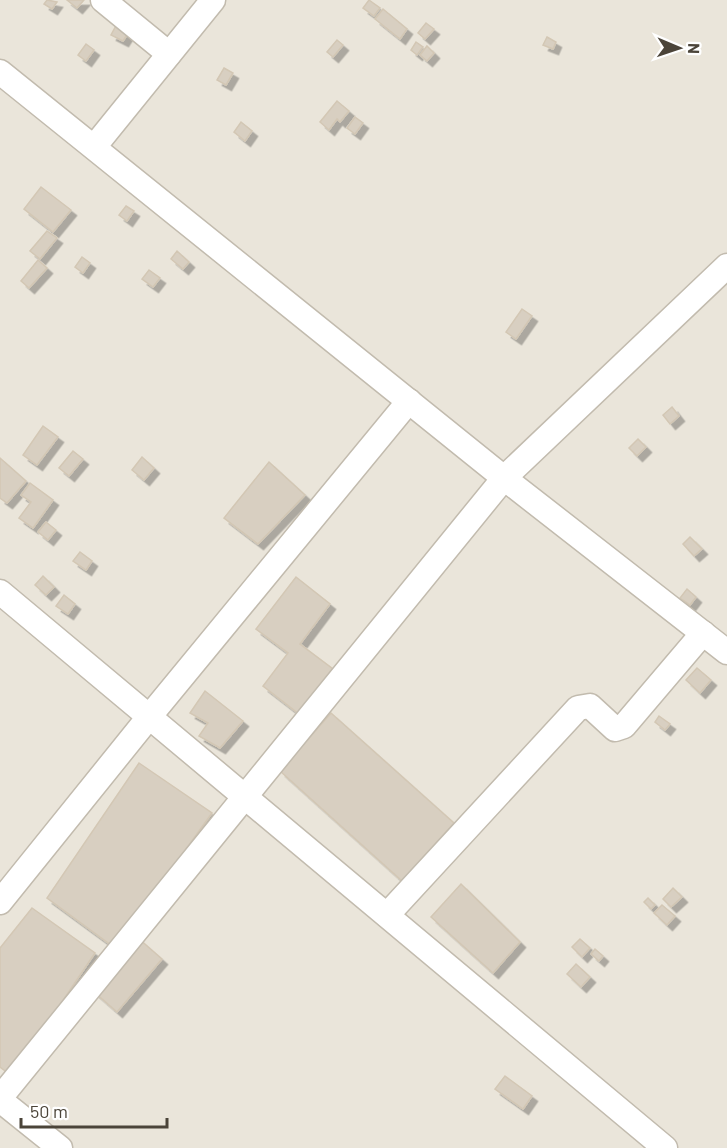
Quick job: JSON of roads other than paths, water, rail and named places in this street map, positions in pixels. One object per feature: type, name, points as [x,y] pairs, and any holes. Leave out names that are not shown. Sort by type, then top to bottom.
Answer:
[{"type":"street","points":[[103,0],[169,54]]},
{"type":"street","points":[[94,147],[213,0]]},
{"type":"street","points":[[0,72],[504,478],[727,652]]},
{"type":"street","points":[[60,1148],[0,1099],[504,478],[727,266]]},
{"type":"street","points":[[0,902],[409,401]]},
{"type":"street","points":[[0,592],[666,1148]]},
{"type":"street","points":[[387,915],[578,708],[590,706],[615,729],[624,726],[703,633]]}]
